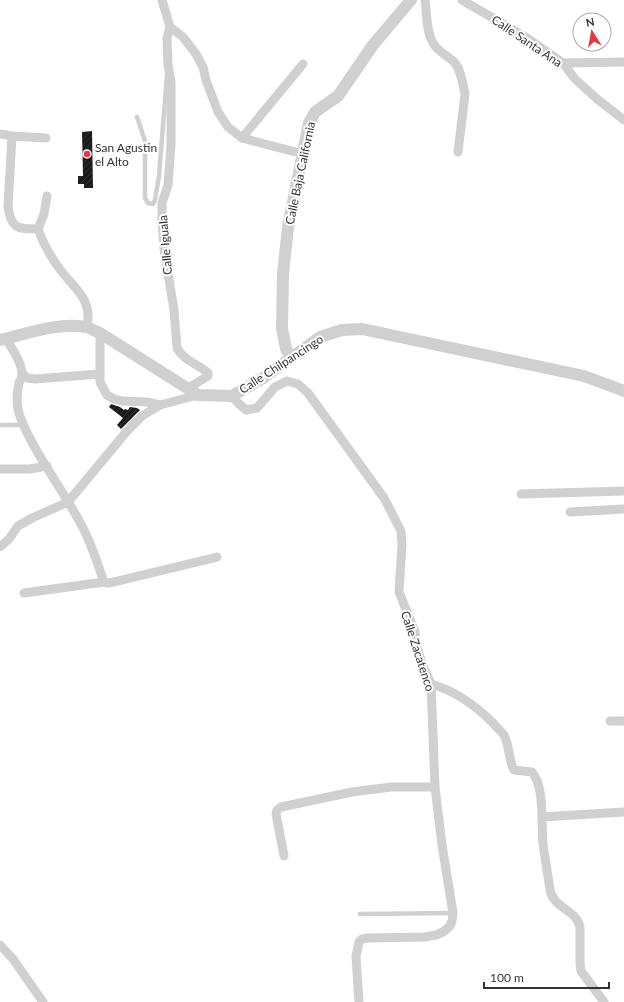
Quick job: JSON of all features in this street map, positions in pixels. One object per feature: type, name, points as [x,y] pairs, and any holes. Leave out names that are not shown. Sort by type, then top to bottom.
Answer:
[{"type":"street","points":[[162,0],[170,27],[182,37],[196,54],[203,68],[218,112],[228,127],[242,138],[303,154]]},
{"type":"street","name":"Calle Baja California","points":[[291,357],[284,342],[282,328],[283,274],[288,227],[312,116],[315,112],[338,96],[373,45],[411,0]]},
{"type":"street","points":[[425,0],[429,34],[434,44],[444,55],[454,62],[459,70],[465,94],[458,152]]},
{"type":"street","name":"Calle Santa Ana","points":[[462,0],[527,38],[563,63],[575,80],[624,120]]},
{"type":"street","name":"Calle Iguala","points":[[170,27],[167,38],[168,65],[171,82],[171,145],[168,185],[162,203],[164,249],[174,310],[176,342],[180,354],[208,373],[208,376],[187,389]]},
{"type":"street","points":[[563,63],[624,62]]},
{"type":"street","points":[[242,138],[303,64]]},
{"type":"street","points":[[0,134],[46,138]]},
{"type":"street","points":[[12,136],[8,206],[9,213],[16,226],[21,229],[38,229]]},
{"type":"street","points":[[47,196],[44,214],[38,229],[58,268],[84,297],[89,316],[87,327]]},
{"type":"street","name":"Calle Chilpancingo","points":[[3,340],[48,328],[65,326],[87,327],[100,333],[198,395],[232,396],[263,378],[320,337],[342,330],[362,329],[584,376],[624,391]]},
{"type":"street","points":[[100,333],[100,374],[103,389],[107,395],[114,399],[147,402],[160,405]]},
{"type":"street","points":[[3,340],[15,354],[22,374],[16,399],[17,410],[23,425],[34,448],[47,466],[78,517],[92,548],[104,582]]},
{"type":"street","points":[[22,374],[28,378],[35,379],[100,374]]},
{"type":"street","name":"Calle Zacatenco","points":[[232,396],[246,410],[257,408],[275,387],[287,381],[298,384],[308,393],[384,498],[401,531],[402,544],[399,592],[414,632],[422,663],[431,684],[435,787],[442,845],[453,913]]},
{"type":"street","points":[[0,547],[9,539],[18,526],[68,502],[127,431],[142,416],[160,405],[198,395]]},
{"type":"street","points":[[0,469],[30,469],[47,466]]},
{"type":"street","points":[[521,494],[624,491]]},
{"type":"street","points":[[570,512],[624,509]]},
{"type":"street","points":[[24,593],[104,582],[109,583],[217,557]]},
{"type":"street","points":[[431,684],[446,688],[466,700],[485,715],[503,734],[508,745],[514,770],[532,772],[536,776],[542,816],[543,844],[551,892],[556,903],[576,917],[579,922],[581,971],[604,1002]]},
{"type":"street","points":[[610,721],[624,721]]},
{"type":"street","points":[[284,856],[276,814],[277,810],[281,807],[352,792],[391,787],[435,787]]},
{"type":"street","points":[[542,816],[624,812]]},
{"type":"street","points":[[360,1002],[356,956],[359,942],[362,939],[425,937],[436,935],[443,932],[450,926],[453,913]]},
{"type":"street","points":[[0,946],[13,960],[44,1002]]},
{"type":"lane","points":[[137,117],[145,141],[145,198],[148,203],[153,204],[159,176],[168,65]]},
{"type":"lane","points":[[0,425],[23,425]]},
{"type":"lane","points":[[360,914],[453,913]]},
{"type":"building","name":"San Agustin el Alto","points":[[92,131],[93,188],[84,188],[84,184],[78,184],[78,176],[83,176],[82,132]]},
{"type":"building","points":[[111,404],[124,410],[128,410],[130,407],[140,410],[121,429],[117,425],[123,418],[109,407]]},
{"type":"place","name":"San Agustin el Alto","points":[[87,154]]}]
